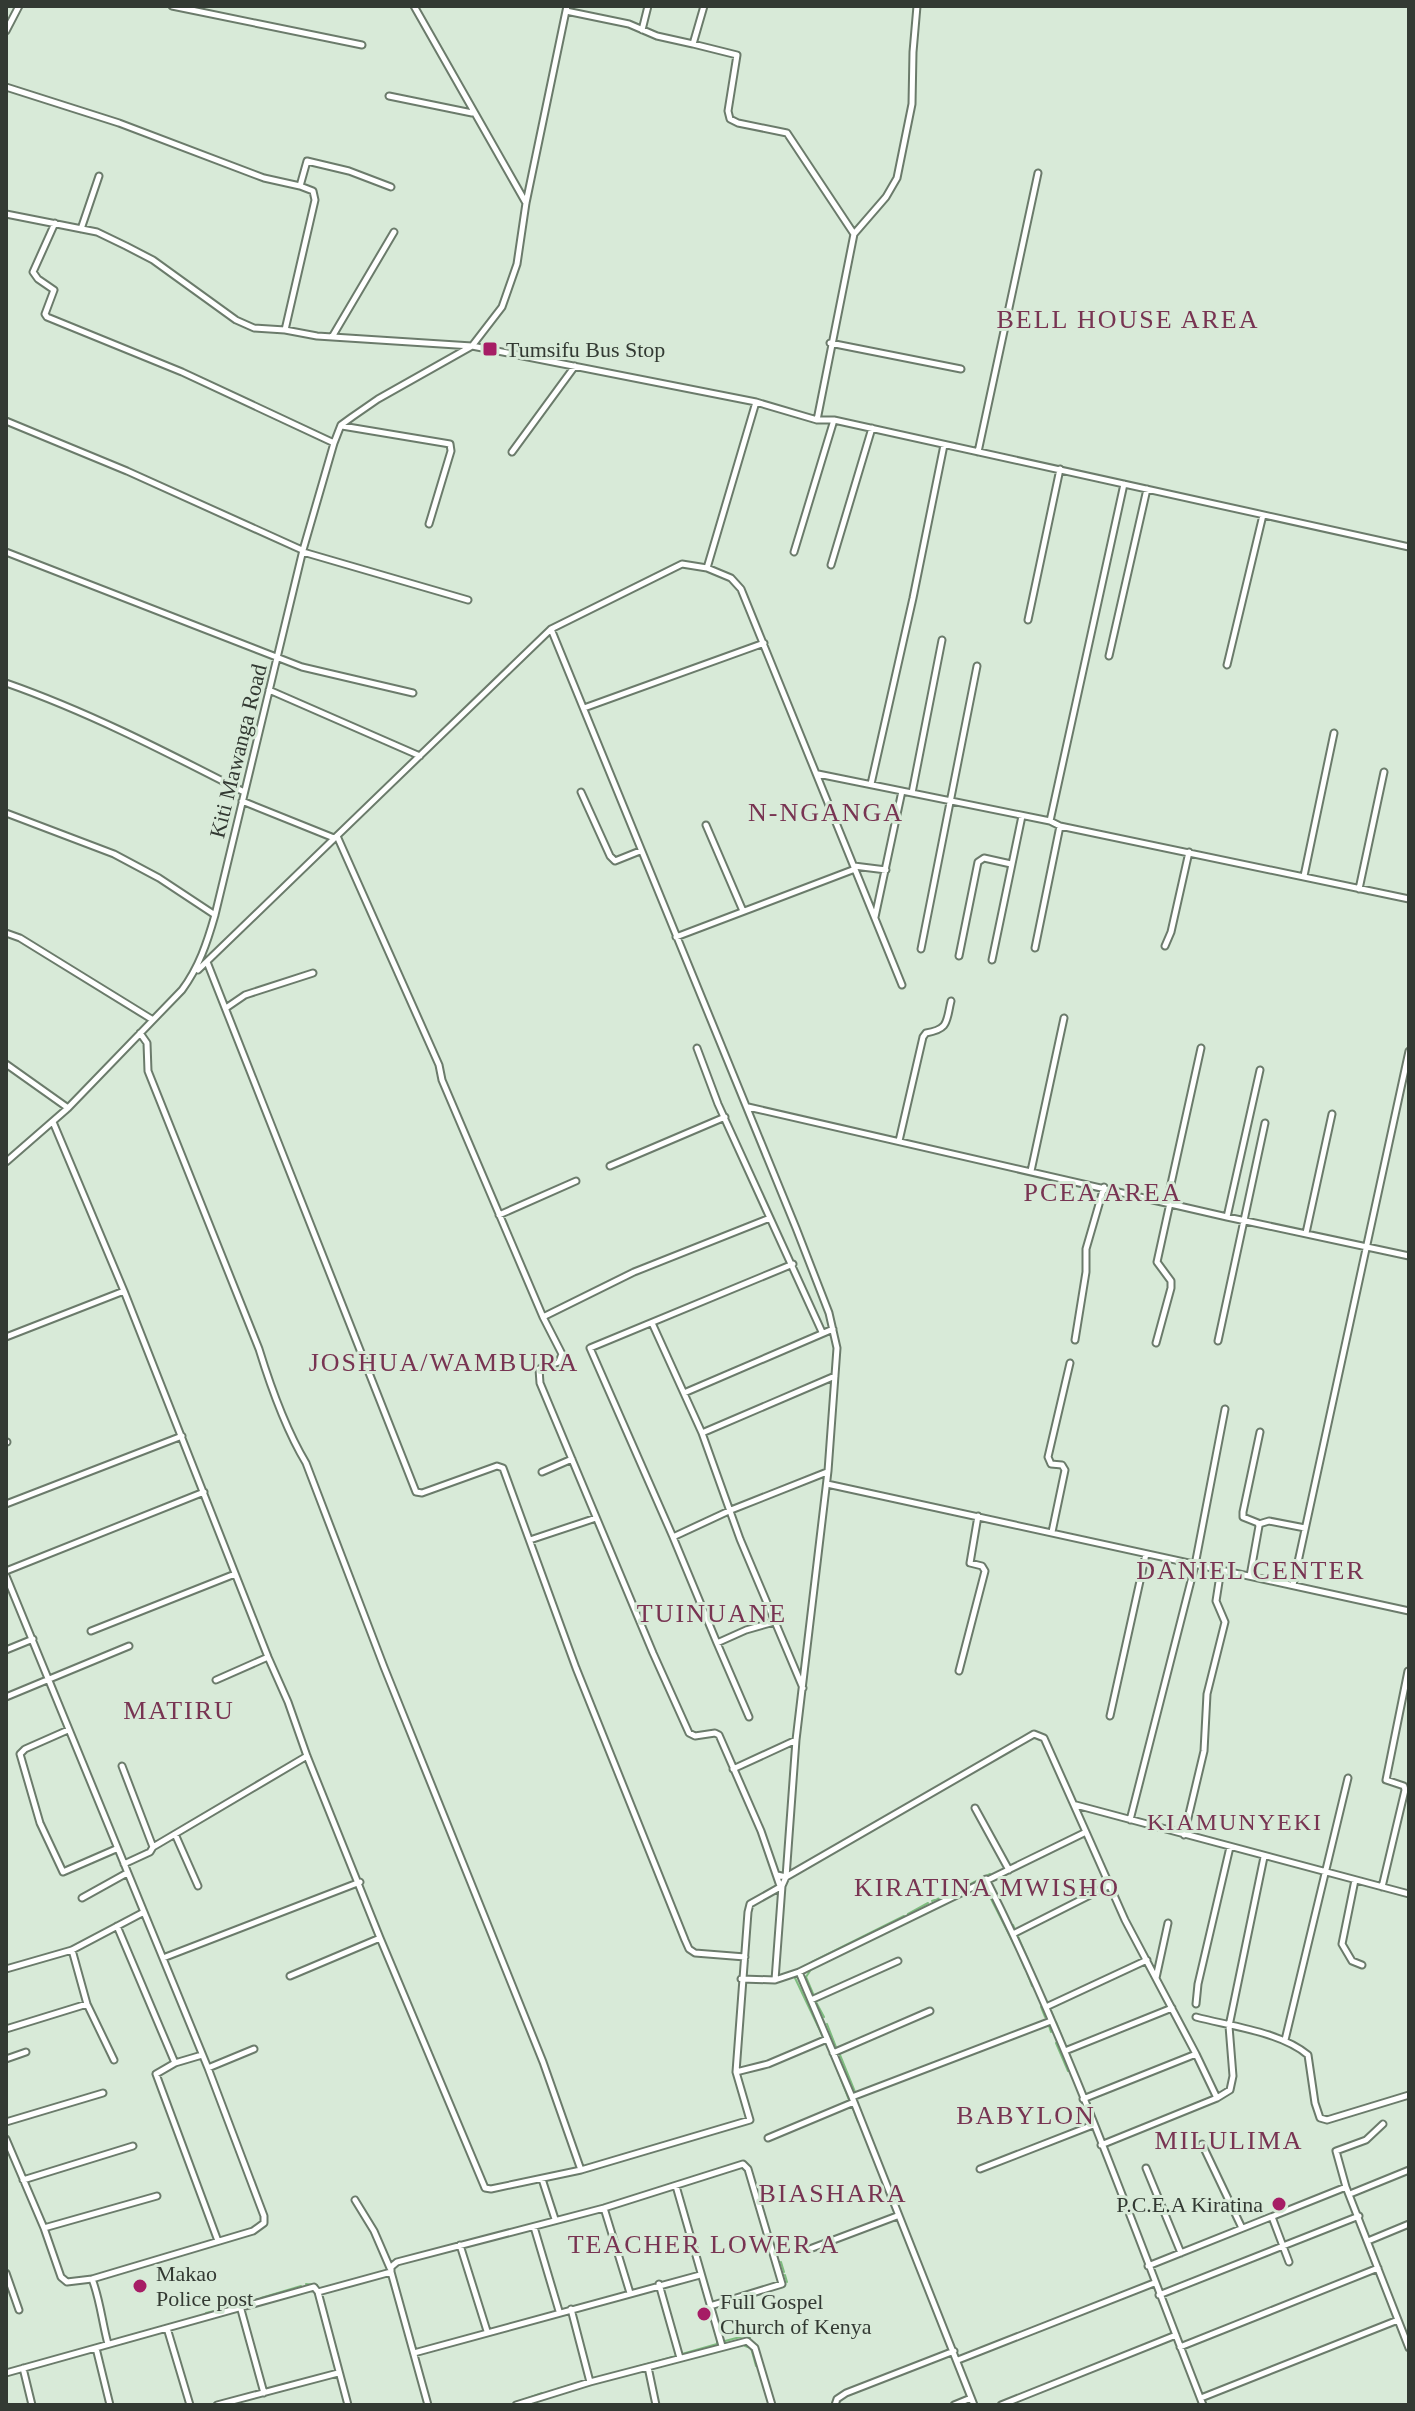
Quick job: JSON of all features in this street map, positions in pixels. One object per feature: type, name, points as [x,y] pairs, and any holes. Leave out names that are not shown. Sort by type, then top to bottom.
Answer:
[{"type":"street","points":[[6,31],[19,6]]},
{"type":"street","points":[[172,6],[362,45]]},
{"type":"street","points":[[414,6],[526,203]]},
{"type":"street","points":[[642,30],[648,6]]},
{"type":"street","points":[[693,44],[704,6]]},
{"type":"street","points":[[817,420],[854,234],[886,197],[897,178],[912,104],[917,6]]},
{"type":"street","points":[[341,425],[378,399],[472,346],[502,307],[517,264],[526,203],[566,9],[737,55],[728,111],[730,119],[787,133],[854,234]]},
{"type":"street","points":[[6,87],[119,123],[250,174],[313,191],[315,200],[285,330]]},
{"type":"street","points":[[389,96],[473,114]]},
{"type":"street","points":[[300,186],[304,165],[311,160],[391,187]]},
{"type":"street","points":[[978,452],[1038,173]]},
{"type":"street","points":[[81,229],[99,176]]},
{"type":"street","points":[[6,214],[97,232],[138,252],[254,328],[332,337],[472,346],[756,402],[817,420],[834,420],[872,428],[1409,547]]},
{"type":"street","points":[[55,223],[33,272],[54,290],[45,314],[47,317],[182,372],[334,443]]},
{"type":"street","points":[[332,337],[394,232]]},
{"type":"street","points":[[830,343],[961,369]]},
{"type":"street","points":[[512,452],[575,366]]},
{"type":"street","points":[[707,568],[756,402]]},
{"type":"street","points":[[794,552],[834,420]]},
{"type":"street","points":[[6,421],[140,476],[303,551],[468,600]]},
{"type":"street","points":[[341,425],[450,444],[451,451],[429,524]]},
{"type":"street","name":"Kiti Mawanga Road","points":[[6,1162],[68,1108],[153,1020],[194,974],[206,948],[303,551],[341,425]]},
{"type":"street","points":[[831,565],[872,428]]},
{"type":"street","points":[[871,784],[944,445]]},
{"type":"street","points":[[1028,620],[1060,469]]},
{"type":"street","points":[[1050,821],[1124,484]]},
{"type":"street","points":[[1109,656],[1147,489]]},
{"type":"street","points":[[1227,665],[1263,515]]},
{"type":"street","points":[[6,552],[276,658],[413,693]]},
{"type":"street","points":[[194,974],[551,629],[676,566],[689,565],[707,568],[736,581],[818,774],[902,985]]},
{"type":"street","points":[[53,1122],[124,1291],[380,1938],[485,2188],[581,2170],[748,2121],[750,2113],[736,2072],[741,1979],[750,1904],[781,1886],[786,1877],[796,1740],[827,1484],[837,1348],[834,1329],[747,1107],[551,629]]},
{"type":"street","points":[[912,793],[942,640]]},
{"type":"street","points":[[584,708],[764,643]]},
{"type":"street","points":[[921,949],[977,666]]},
{"type":"street","points":[[6,683],[123,729],[244,792]]},
{"type":"street","points":[[269,690],[420,756]]},
{"type":"street","points":[[1304,876],[1334,733]]},
{"type":"street","points":[[1359,889],[1384,772]]},
{"type":"street","points":[[818,774],[1409,899]]},
{"type":"street","points":[[875,918],[902,791]]},
{"type":"street","points":[[581,792],[615,861],[640,851]]},
{"type":"street","points":[[242,801],[336,837],[439,1065],[442,1080],[499,1215],[562,1354],[559,1362],[539,1369],[540,1383],[596,1518],[688,1731],[695,1736],[719,1735],[777,1875],[781,1886],[775,1980]]},
{"type":"street","points":[[6,813],[114,854],[159,878],[215,915]]},
{"type":"street","points":[[992,960],[1022,816]]},
{"type":"street","points":[[706,825],[743,911]]},
{"type":"street","points":[[1035,948],[1060,826]]},
{"type":"street","points":[[1165,946],[1189,852]]},
{"type":"street","points":[[959,956],[978,862],[984,858],[1011,864]]},
{"type":"street","points":[[676,937],[855,868],[886,870]]},
{"type":"street","points":[[6,933],[20,938],[153,1020]]},
{"type":"street","points":[[207,962],[416,1492],[422,1493],[500,1466],[505,1473],[576,1668],[685,1940],[695,1953],[745,1957]]},
{"type":"street","points":[[225,1008],[245,995],[313,973]]},
{"type":"street","points":[[899,1141],[923,1037],[944,1027],[951,1001]]},
{"type":"street","points":[[1031,1171],[1064,1018]]},
{"type":"street","points":[[140,1033],[147,1043],[148,1071],[259,1349],[268,1380],[295,1445],[306,1463],[497,1953],[543,2062],[581,2170]]},
{"type":"street","points":[[697,1048],[822,1332]]},
{"type":"street","points":[[1156,1343],[1171,1288],[1171,1281],[1157,1262],[1201,1048]]},
{"type":"street","points":[[1293,1585],[1409,1051]]},
{"type":"street","points":[[6,1064],[68,1108]]},
{"type":"street","points":[[1227,1217],[1260,1070]]},
{"type":"street","points":[[747,1107],[1409,1256]]},
{"type":"street","points":[[1306,1233],[1332,1114]]},
{"type":"street","points":[[610,1166],[725,1117]]},
{"type":"street","points":[[1218,1341],[1265,1123]]},
{"type":"street","points":[[499,1215],[576,1181]]},
{"type":"street","points":[[1075,1340],[1086,1272],[1086,1249],[1104,1187]]},
{"type":"street","points":[[543,1317],[634,1272],[770,1218]]},
{"type":"street","points":[[749,1717],[590,1348],[793,1264]]},
{"type":"street","points":[[6,1337],[124,1291]]},
{"type":"street","points":[[652,1323],[702,1433],[740,1539],[803,1689]]},
{"type":"street","points":[[684,1393],[834,1329]]},
{"type":"street","points":[[1052,1532],[1065,1470],[1062,1465],[1051,1464],[1048,1457],[1070,1363]]},
{"type":"street","points":[[702,1433],[835,1376]]},
{"type":"street","points":[[1130,1820],[1195,1565],[1225,1409]]},
{"type":"street","points":[[1260,1432],[1243,1517],[1259,1524],[1269,1521],[1305,1528]]},
{"type":"street","points":[[6,1504],[182,1436]]},
{"type":"street","points":[[542,1472],[572,1459]]},
{"type":"street","points":[[673,1537],[828,1471]]},
{"type":"street","points":[[827,1484],[1409,1611]]},
{"type":"street","points":[[6,2139],[61,2277],[67,2282],[92,2279],[253,2231],[264,2223],[208,2068],[6,1574],[204,1492]]},
{"type":"street","points":[[959,1671],[985,1571],[982,1566],[970,1563],[978,1516]]},
{"type":"street","points":[[530,1540],[596,1518]]},
{"type":"street","points":[[1250,1576],[1259,1524]]},
{"type":"street","points":[[1110,1716],[1146,1554]]},
{"type":"street","points":[[1184,1835],[1204,1751],[1207,1694],[1225,1622],[1216,1601],[1221,1569]]},
{"type":"street","points":[[91,1631],[235,1574]]},
{"type":"street","points":[[717,1643],[774,1622]]},
{"type":"street","points":[[6,1650],[33,1639]]},
{"type":"street","points":[[6,1697],[129,1646]]},
{"type":"street","points":[[216,1680],[268,1657]]},
{"type":"street","points":[[1382,1887],[1405,1790],[1404,1786],[1386,1780],[1408,1671]]},
{"type":"street","points":[[68,1730],[20,1754],[19,1760],[40,1823],[63,1872],[116,1849]]},
{"type":"street","points":[[777,1875],[786,1877],[1034,1734],[1044,1738],[1108,1886],[1217,2098]]},
{"type":"street","points":[[733,1769],[796,1740]]},
{"type":"street","points":[[124,1864],[150,1852],[153,1847],[307,1756]]},
{"type":"street","points":[[122,1766],[153,1847]]},
{"type":"street","points":[[1285,2040],[1348,1778]]},
{"type":"street","points":[[1075,1805],[1409,1894]]},
{"type":"street","points":[[975,1808],[1009,1870]]},
{"type":"street","points":[[741,1979],[775,1980],[799,1972],[1086,1832]]},
{"type":"street","points":[[175,1834],[198,1886]]},
{"type":"street","points":[[1196,2004],[1230,1847]]},
{"type":"street","points":[[1101,2145],[1230,2090],[1233,2076],[1229,2026],[1264,1857]]},
{"type":"street","points":[[82,1898],[127,1873]]},
{"type":"street","points":[[986,1879],[1065,2051],[1203,2405]]},
{"type":"street","points":[[1355,1880],[1342,1944],[1352,1961],[1362,1965]]},
{"type":"street","points":[[163,1958],[360,1882]]},
{"type":"street","points":[[1013,1934],[1108,1886]]},
{"type":"street","points":[[6,1969],[72,1950],[144,1912]]},
{"type":"street","points":[[1155,1978],[1168,1923]]},
{"type":"street","points":[[117,1926],[175,2063]]},
{"type":"street","points":[[290,1976],[380,1938]]},
{"type":"street","points":[[72,1950],[87,2004],[114,2060]]},
{"type":"street","points":[[1046,2007],[1147,1960]]},
{"type":"street","points":[[811,2000],[898,1961]]},
{"type":"street","points":[[799,1972],[958,2361],[972,2402],[954,2405]]},
{"type":"street","points":[[6,2029],[87,2004]]},
{"type":"street","points":[[1065,2051],[1172,2007]]},
{"type":"street","points":[[833,2053],[930,2011]]},
{"type":"street","points":[[1196,2017],[1285,2040],[1308,2055],[1312,2090],[1320,2118],[1327,2120],[1409,2095]]},
{"type":"street","points":[[768,2138],[853,2100],[1051,2021]]},
{"type":"street","points":[[736,2072],[768,2064],[827,2039]]},
{"type":"street","points":[[208,2068],[254,2049]]},
{"type":"street","points":[[6,2059],[26,2052]]},
{"type":"street","points":[[1083,2099],[1196,2054]]},
{"type":"street","points":[[202,2055],[175,2063],[156,2074],[218,2241]]},
{"type":"street","points":[[6,2122],[103,2093]]},
{"type":"street","points":[[1383,2124],[1366,2140],[1336,2151],[1346,2187],[1409,2348]]},
{"type":"street","points":[[980,2169],[1093,2125]]},
{"type":"street","points":[[1202,2144],[1242,2228]]},
{"type":"street","points":[[23,2180],[133,2146]]},
{"type":"street","points":[[318,2292],[390,2271],[397,2262],[604,2208],[743,2164],[747,2166],[782,2284],[710,2306]]},
{"type":"street","points":[[1146,2168],[1181,2253]]},
{"type":"street","points":[[1350,2194],[1409,2170]]},
{"type":"street","points":[[542,2179],[555,2219]]},
{"type":"street","points":[[676,2186],[722,2346]]},
{"type":"street","points":[[1148,2266],[1346,2187]]},
{"type":"street","points":[[44,2228],[157,2196]]},
{"type":"street","points":[[355,2200],[374,2231],[390,2271],[428,2405]]},
{"type":"street","points":[[604,2208],[630,2293]]},
{"type":"street","points":[[807,2250],[897,2216]]},
{"type":"street","points":[[1159,2295],[1359,2216]]},
{"type":"street","points":[[1272,2217],[1289,2262]]},
{"type":"street","points":[[1368,2241],[1409,2224]]},
{"type":"street","points":[[534,2227],[559,2311]]},
{"type":"street","points":[[460,2245],[487,2331]]},
{"type":"street","points":[[1180,2347],[1378,2268]]},
{"type":"street","points":[[6,2273],[19,2310]]},
{"type":"street","points":[[414,2353],[700,2275]]},
{"type":"street","points":[[92,2279],[99,2297],[98,2305],[108,2344]]},
{"type":"street","points":[[958,2361],[1154,2283]]},
{"type":"street","points":[[659,2284],[680,2358]]},
{"type":"street","points":[[6,2373],[310,2287],[318,2292],[348,2405]]},
{"type":"street","points":[[240,2306],[264,2393]]},
{"type":"street","points":[[571,2309],[590,2382]]},
{"type":"street","points":[[1201,2398],[1398,2320]]},
{"type":"street","points":[[167,2328],[190,2405]]},
{"type":"street","points":[[1001,2405],[1176,2335]]},
{"type":"street","points":[[516,2405],[590,2382],[747,2341],[759,2361],[772,2405]]},
{"type":"street","points":[[96,2348],[110,2405]]},
{"type":"street","points":[[835,2405],[837,2399],[846,2393],[954,2351]]},
{"type":"street","points":[[648,2366],[656,2405]]},
{"type":"street","points":[[23,2368],[32,2405]]},
{"type":"street","points":[[217,2405],[338,2373]]},
{"type":"waterway","points":[[957,1891],[990,1874]]},
{"type":"waterway","points":[[986,1889],[1019,1954]]},
{"type":"waterway","points":[[932,1901],[948,1895]]},
{"type":"waterway","points":[[908,1914],[928,1903]]},
{"type":"waterway","points":[[812,1962],[904,1916]]},
{"type":"waterway","points":[[1013,1925],[1047,2003]]},
{"type":"waterway","points":[[1020,1957],[1025,1969]]},
{"type":"waterway","points":[[810,1971],[806,1977],[814,1996]]},
{"type":"waterway","points":[[1027,1973],[1032,1986]]},
{"type":"waterway","points":[[795,1978],[823,2037]]},
{"type":"waterway","points":[[816,2002],[824,2017]]},
{"type":"waterway","points":[[1041,2007],[1045,2017]]},
{"type":"waterway","points":[[1050,2009],[1054,2018]]},
{"type":"waterway","points":[[1056,2022],[1066,2047]]},
{"type":"waterway","points":[[827,2024],[836,2047]]},
{"type":"waterway","points":[[1049,2026],[1051,2032]]},
{"type":"waterway","points":[[1056,2043],[1068,2071]]},
{"type":"waterway","points":[[827,2044],[849,2100]]},
{"type":"waterway","points":[[840,2055],[855,2092]]},
{"type":"waterway","points":[[852,2106],[858,2122]]},
{"type":"waterway","points":[[695,2261],[697,2269]]},
{"type":"waterway","points":[[781,2262],[784,2272]]},
{"type":"waterway","points":[[785,2275],[787,2282]]},
{"type":"waterway","points":[[306,2284],[317,2285]]},
{"type":"waterway","points":[[261,2298],[301,2286]]},
{"type":"waterway","points":[[241,2304],[258,2299]]},
{"type":"waterway","points":[[231,2306],[237,2305]]},
{"type":"waterway","points":[[206,2313],[227,2308]]},
{"type":"waterway","points":[[725,2341],[744,2336],[750,2338]]},
{"type":"waterway","points":[[682,2354],[717,2344],[717,2339]]},
{"type":"waterway","points":[[745,2346],[751,2348],[756,2366]]},
{"type":"waterway","points":[[636,2367],[676,2356]]},
{"type":"waterway","points":[[651,2369],[669,2364]]},
{"type":"waterway","points":[[601,2377],[630,2369]]},
{"type":"waterway","points":[[557,2389],[571,2385]]},
{"type":"waterway","points":[[574,2390],[589,2385]]},
{"type":"waterway","points":[[520,2401],[542,2393]]},
{"type":"waterway","points":[[527,2405],[552,2396]]},
{"type":"waterway","points":[[231,2405],[238,2403]]},
{"type":"place","name":"Tumsifu Bus Stop","points":[[490,349]]},
{"type":"place","name":"P.C.E.A Kiratina","points":[[1279,2204]]},
{"type":"place","name":"Makao Police post","points":[[140,2286]]},
{"type":"place","name":"Full Gospel Church of Kenya","points":[[704,2314]]},
{"type":"district","name":"BELL HOUSE AREA","points":[[1128,319]]},
{"type":"district","name":"N-NGANGA","points":[[826,812]]},
{"type":"district","name":"PCEA AREA","points":[[1103,1192]]},
{"type":"district","name":"JOSHUA/WAMBURA","points":[[444,1362]]},
{"type":"district","name":"DANIEL CENTER","points":[[1251,1570]]},
{"type":"district","name":"TUINUANE","points":[[712,1613]]},
{"type":"district","name":"MATIRU","points":[[179,1710]]},
{"type":"district","name":"KIAMUNYEKI","points":[[1235,1822]]},
{"type":"district","name":"KIRATINA MWISHO","points":[[987,1887]]},
{"type":"district","name":"BABYLON","points":[[1026,2115]]},
{"type":"district","name":"MILULIMA","points":[[1229,2140]]},
{"type":"district","name":"BIASHARA","points":[[833,2193]]},
{"type":"district","name":"TEACHER LOWER A","points":[[704,2244]]}]
